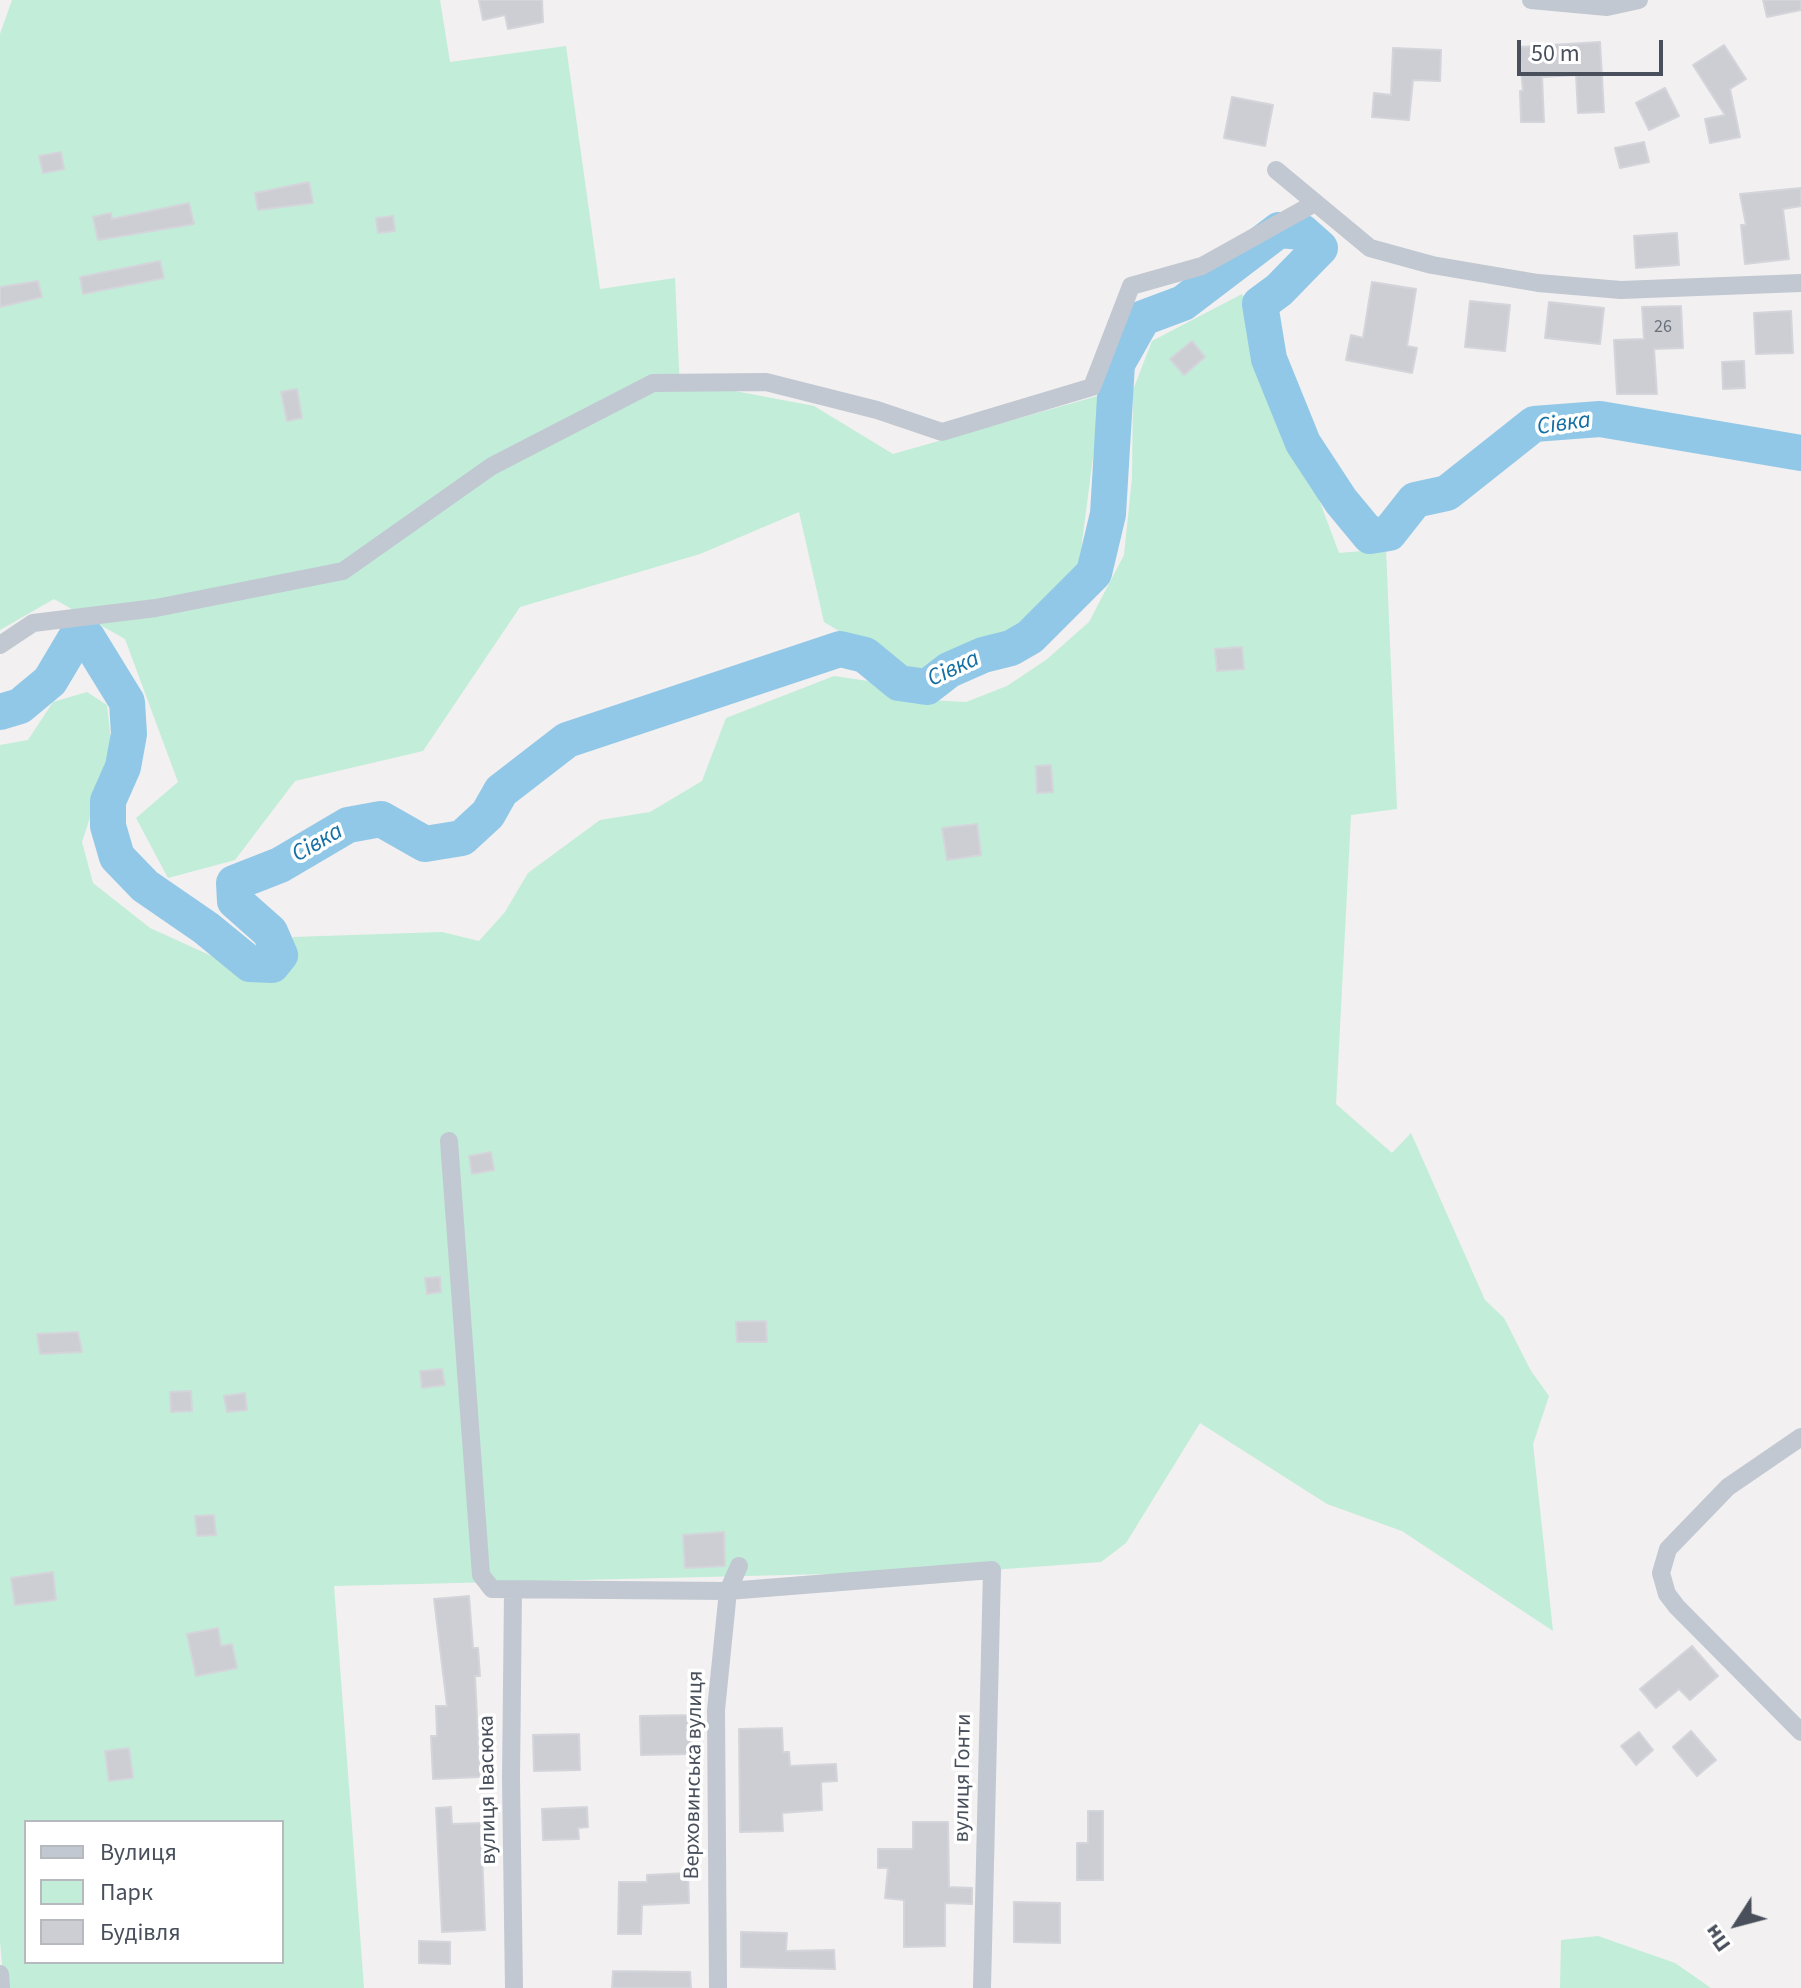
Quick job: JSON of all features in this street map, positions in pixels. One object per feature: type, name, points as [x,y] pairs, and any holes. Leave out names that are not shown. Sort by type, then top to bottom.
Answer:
[{"type":"street","points":[[1531,0],[1607,7],[1639,0]]},
{"type":"street","points":[[1276,170],[1370,248],[1432,265],[1523,280],[1621,290],[1801,283]]},
{"type":"street","points":[[0,645],[33,623],[156,608],[343,571],[492,466],[653,383],[766,382],[877,410],[942,432],[1092,387],[1131,286],[1202,266],[1315,203]]},
{"type":"street","points":[[449,1141],[481,1575],[492,1589],[513,1591],[728,1591]]},
{"type":"street","points":[[1801,1437],[1728,1487],[1668,1549],[1661,1573],[1667,1594],[1677,1607],[1801,1732]]},
{"type":"street","name":"Верховинська вулиця","points":[[718,1988],[716,1710],[728,1591],[739,1566]]},
{"type":"street","name":"вулиця Гонти","points":[[728,1591],[992,1570],[982,1988]]},
{"type":"street","name":"вулиця Івасюка","points":[[513,1591],[511,1778],[514,1988]]},
{"type":"street","points":[[0,1974],[1,1988]]},
{"type":"green space","points":[[12,0],[440,0],[450,62],[566,46],[600,289],[675,278],[680,391],[735,391],[814,406],[893,454],[1101,395],[1078,573],[1004,639],[913,675],[824,622],[799,512],[700,554],[520,607],[423,751],[295,781],[235,860],[168,878],[136,818],[178,782],[125,639],[54,599],[0,630],[0,34]]},
{"type":"green space","points":[[1242,294],[1339,553],[1386,549],[1397,809],[1351,815],[1336,1104],[1392,1153],[1411,1133],[1485,1300],[1504,1318],[1531,1371],[1549,1396],[1533,1444],[1553,1631],[1402,1531],[1327,1504],[1200,1423],[1126,1543],[1101,1562],[992,1570],[334,1586],[364,1988],[4,1988],[0,1941],[0,745],[28,740],[53,702],[87,692],[107,705],[112,750],[82,842],[93,883],[150,928],[260,978],[286,972],[293,937],[442,932],[479,941],[505,912],[528,873],[600,820],[650,812],[702,781],[726,718],[834,676],[868,681],[911,699],[966,702],[1007,686],[1046,660],[1089,622],[1124,555],[1132,478],[1133,390],[1152,341]]},
{"type":"green space","points":[[1598,1936],[1675,1963],[1711,1988],[1560,1988],[1561,1940]]},
{"type":"building","points":[[479,0],[542,0],[543,22],[508,29],[505,15],[483,20]]},
{"type":"building","points":[[1763,0],[1801,0],[1801,10],[1767,17]]},
{"type":"building","points":[[1600,42],[1604,112],[1578,113],[1576,75],[1542,77],[1544,122],[1521,122],[1520,91],[1523,91],[1519,47]]},
{"type":"building","points":[[1724,45],[1746,79],[1730,89],[1740,137],[1710,143],[1705,119],[1725,115],[1693,65]]},
{"type":"building","points":[[1393,48],[1441,50],[1440,81],[1413,80],[1409,120],[1372,117],[1374,93],[1391,95]]},
{"type":"building","points":[[1665,88],[1679,116],[1649,130],[1636,103]]},
{"type":"building","points":[[1232,97],[1273,105],[1265,146],[1224,138]]},
{"type":"building","points":[[1644,142],[1649,162],[1620,168],[1615,148]]},
{"type":"building","points":[[61,152],[64,169],[43,173],[39,156]]},
{"type":"building","points":[[309,182],[313,203],[258,210],[255,193]]},
{"type":"building","points":[[1801,188],[1801,206],[1783,209],[1789,259],[1745,264],[1741,225],[1746,225],[1740,194]]},
{"type":"building","points":[[189,203],[194,224],[98,240],[93,217],[111,213],[112,219]]},
{"type":"building","points":[[393,216],[395,231],[378,233],[376,218]]},
{"type":"building","points":[[1677,233],[1679,265],[1636,268],[1634,236]]},
{"type":"building","points":[[160,261],[164,278],[83,294],[80,277]]},
{"type":"building","points":[[38,281],[42,297],[0,307],[0,287]]},
{"type":"building","points":[[1372,282],[1416,289],[1407,346],[1417,348],[1412,373],[1346,360],[1351,335],[1363,338]]},
{"type":"building","points":[[1470,301],[1510,305],[1505,351],[1465,347]]},
{"type":"building","points":[[1549,302],[1604,308],[1600,344],[1545,338]]},
{"type":"building","points":[[1681,306],[1683,348],[1654,349],[1657,394],[1617,394],[1614,340],[1644,339],[1642,307]]},
{"type":"building","points":[[1791,311],[1793,353],[1756,354],[1754,313]]},
{"type":"building","points":[[1192,341],[1205,357],[1184,375],[1170,359]]},
{"type":"building","points":[[1744,361],[1745,388],[1723,389],[1722,362]]},
{"type":"building","points":[[297,389],[302,418],[287,421],[281,392]]},
{"type":"building","points":[[1242,647],[1244,669],[1217,671],[1215,649]]},
{"type":"building","points":[[1051,765],[1053,792],[1037,793],[1036,766]]},
{"type":"building","points":[[977,824],[981,855],[947,860],[942,828]]},
{"type":"building","points":[[491,1152],[494,1170],[472,1174],[469,1156]]},
{"type":"building","points":[[440,1277],[441,1292],[427,1294],[425,1278]]},
{"type":"building","points":[[766,1321],[767,1342],[737,1342],[736,1322]]},
{"type":"building","points":[[78,1332],[82,1352],[40,1354],[37,1334]]},
{"type":"building","points":[[442,1369],[445,1385],[422,1388],[420,1371]]},
{"type":"building","points":[[191,1391],[192,1411],[171,1412],[170,1392]]},
{"type":"building","points":[[245,1393],[247,1410],[227,1412],[224,1396]]},
{"type":"building","points":[[214,1515],[216,1535],[197,1536],[195,1516]]},
{"type":"building","points":[[724,1532],[725,1566],[685,1568],[683,1535]]},
{"type":"building","points":[[53,1572],[56,1600],[15,1605],[11,1578]]},
{"type":"building","points":[[469,1596],[473,1648],[478,1648],[480,1676],[475,1676],[480,1777],[433,1779],[431,1736],[437,1736],[436,1706],[447,1706],[434,1599]]},
{"type":"building","points":[[218,1628],[221,1646],[232,1644],[237,1668],[196,1676],[187,1634]]},
{"type":"building","points":[[1692,1646],[1718,1676],[1690,1700],[1679,1689],[1656,1708],[1640,1689]]},
{"type":"building","points":[[690,1715],[691,1754],[641,1755],[640,1716]]},
{"type":"building","points":[[782,1728],[783,1752],[789,1752],[790,1766],[836,1764],[837,1781],[821,1782],[822,1810],[782,1813],[783,1831],[740,1832],[739,1729]]},
{"type":"building","points":[[1691,1731],[1716,1760],[1697,1776],[1673,1747]]},
{"type":"building","points":[[1639,1732],[1653,1750],[1636,1765],[1621,1746]]},
{"type":"building","points":[[579,1734],[580,1770],[534,1771],[533,1735]]},
{"type":"building","points":[[129,1748],[133,1778],[109,1781],[105,1751]]},
{"type":"building","points":[[451,1807],[452,1824],[481,1823],[485,1930],[442,1932],[436,1808]]},
{"type":"building","points":[[587,1807],[588,1827],[578,1828],[579,1839],[543,1840],[542,1809]]},
{"type":"building","points":[[1088,1811],[1103,1811],[1103,1880],[1077,1880],[1077,1843],[1088,1843]]},
{"type":"building","points":[[913,1822],[948,1822],[949,1887],[972,1888],[972,1904],[945,1903],[945,1946],[904,1947],[904,1900],[885,1898],[888,1868],[878,1868],[878,1849],[913,1849]]},
{"type":"building","points":[[688,1873],[689,1903],[642,1905],[641,1934],[618,1934],[619,1882],[647,1882],[647,1875]]},
{"type":"building","points":[[1014,1902],[1060,1903],[1060,1943],[1014,1942]]},
{"type":"building","points":[[741,1932],[787,1933],[786,1951],[834,1950],[835,1969],[741,1967]]},
{"type":"building","points":[[419,1941],[450,1942],[450,1964],[419,1963]]},
{"type":"building","points":[[613,1971],[690,1972],[691,1988],[612,1988]]},
{"type":"waterway","name":"Сівка","points":[[0,712],[20,706],[50,681],[75,639],[87,637],[127,702],[129,734],[123,767],[108,801],[108,826],[117,857],[145,886],[206,928],[250,964],[272,965],[280,955],[270,932],[235,901],[234,883],[280,865],[348,825],[381,819],[425,844],[462,838],[488,814],[501,791],[567,740],[840,649],[865,655],[899,683],[927,687],[949,670],[983,655],[1011,648],[1030,637],[1094,573],[1108,514],[1117,364],[1143,318],[1183,303],[1279,230],[1302,232],[1320,248],[1279,290],[1260,304],[1269,359],[1303,443],[1341,501],[1370,536],[1389,533],[1415,500],[1447,493],[1534,424],[1600,419],[1801,453]]}]
